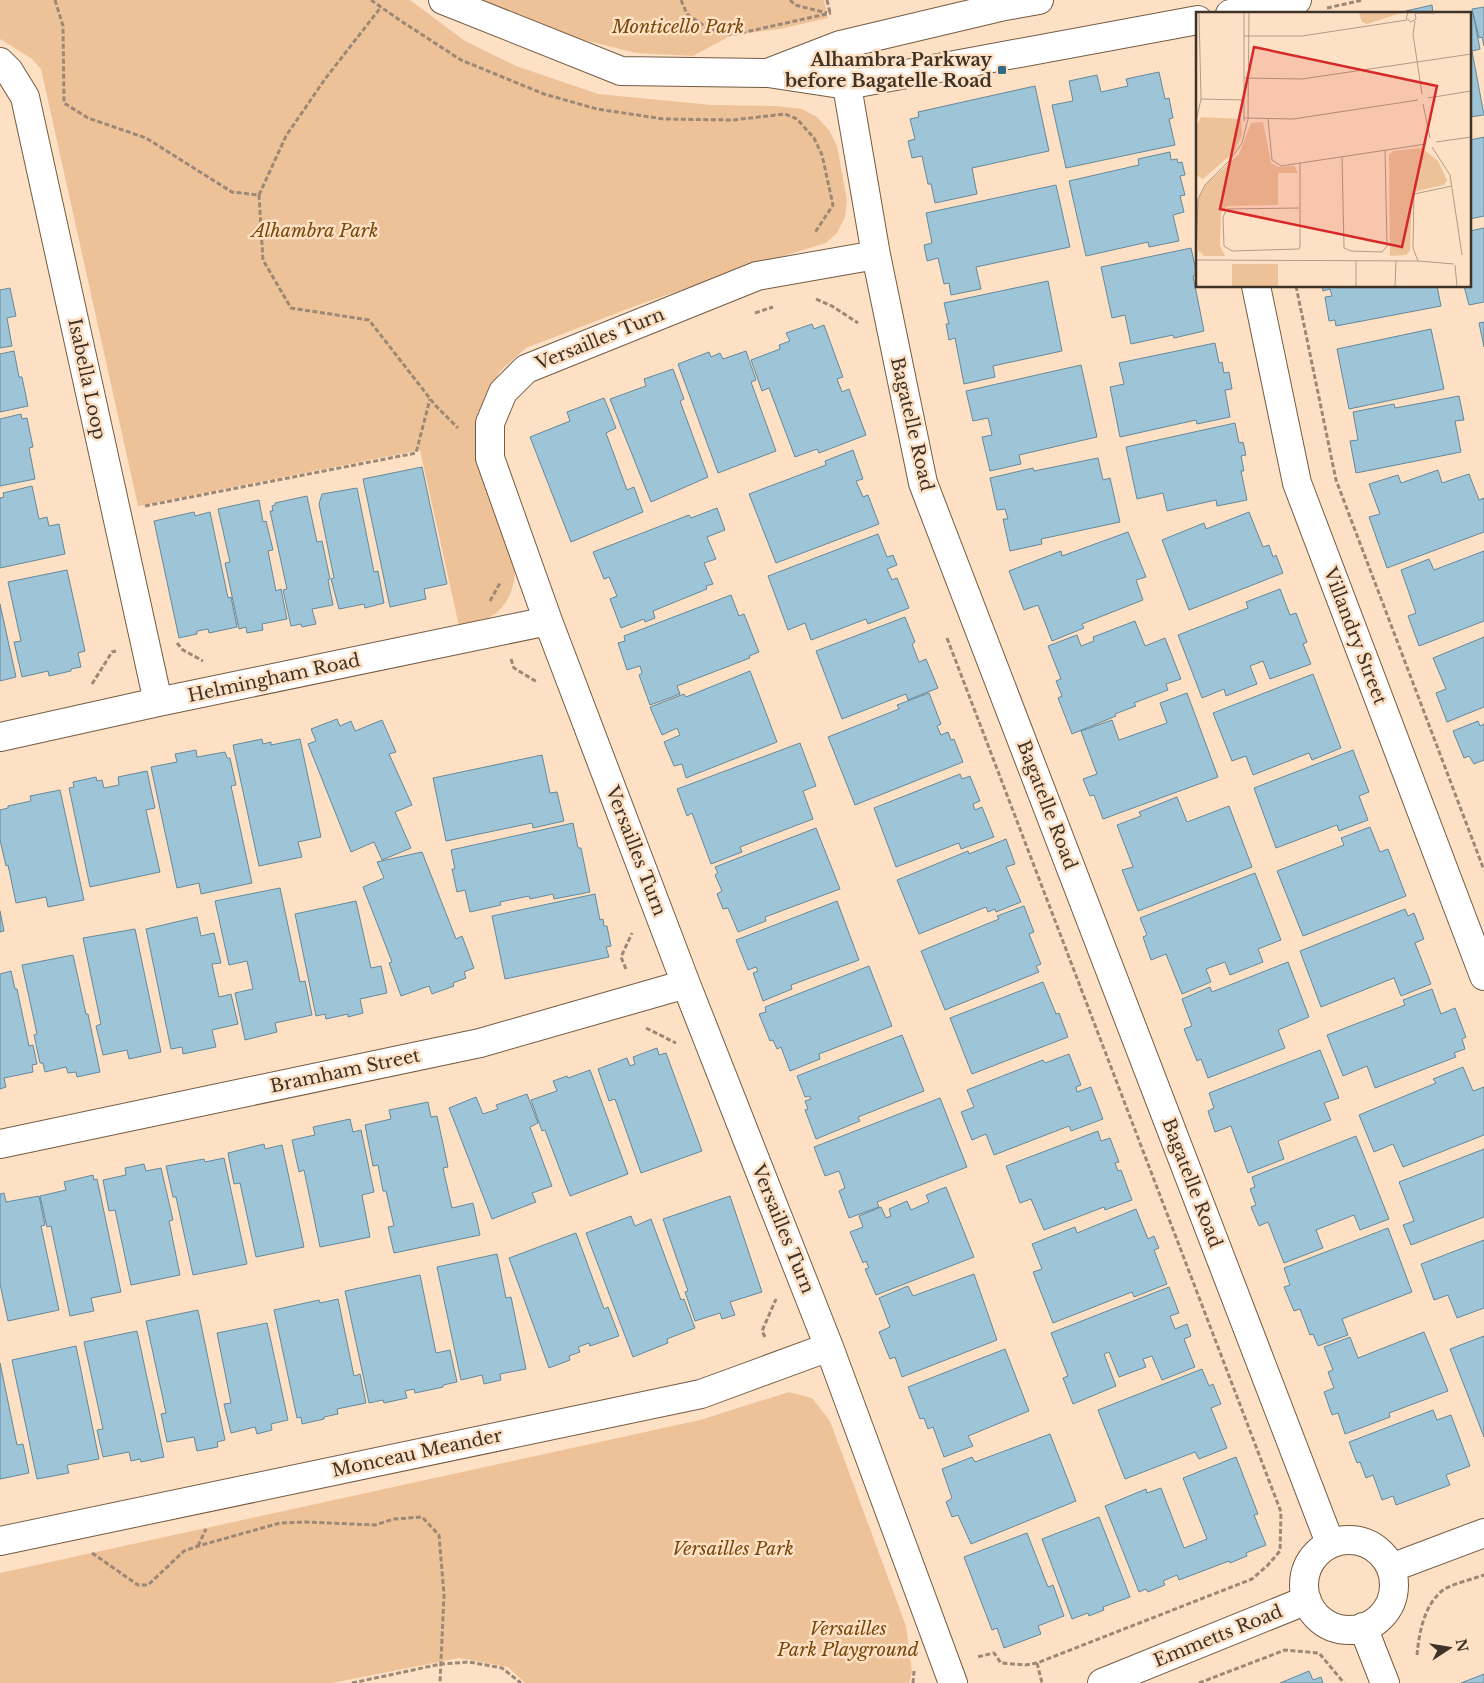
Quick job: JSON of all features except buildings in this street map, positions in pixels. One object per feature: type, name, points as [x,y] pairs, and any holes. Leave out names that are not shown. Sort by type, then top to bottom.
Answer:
[{"type":"street","points":[[443,0],[621,71],[768,73],[847,85],[1196,20]]},
{"type":"street","points":[[768,73],[840,45],[1004,3],[1039,0]]},
{"type":"street","points":[[1247,12],[1308,5]]},
{"type":"street","name":"Bagatelle Road","points":[[840,45],[876,255],[923,483],[1330,1543]]},
{"type":"street","name":"Isabella Loop","points":[[0,62],[9,71],[25,97],[158,702]]},
{"type":"street","name":"Versailles Turn","points":[[876,255],[757,276],[526,369],[503,392],[490,423],[490,458],[548,621],[686,984],[829,1347],[950,1674]]},
{"type":"street","name":"Villandry Street","points":[[1256,288],[1297,483],[1484,976]]},
{"type":"street","name":"Helmingham Road","points":[[0,737],[158,702],[548,621]]},
{"type":"street","name":"Bramham Street","points":[[0,1144],[480,1043],[686,984]]},
{"type":"street","name":"Monceau Meander","points":[[0,1541],[701,1394],[829,1347]]},
{"type":"street","points":[[1391,1568],[1484,1532]]},
{"type":"street","points":[[1345,1539],[1359,1540],[1373,1546],[1384,1556],[1391,1568],[1394,1582],[1392,1597],[1386,1610],[1376,1621],[1363,1628],[1349,1630],[1334,1628],[1321,1620],[1310,1609],[1304,1595],[1303,1579],[1308,1564],[1317,1552],[1330,1543],[1345,1539]]},
{"type":"street","name":"Emmetts Road","points":[[1102,1683],[1307,1600]]},
{"type":"street","points":[[1363,1628],[1385,1683]]},
{"type":"path","points":[[55,0],[62,26],[64,103],[88,118],[146,138],[232,192],[258,195]]},
{"type":"path","points":[[371,0],[461,60],[544,94],[598,109],[664,119],[732,120],[785,114],[797,119],[814,138],[822,156],[832,205],[812,237]]},
{"type":"path","points":[[681,0],[687,14],[707,28],[732,35],[830,13]]},
{"type":"path","points":[[790,0],[795,5],[830,13]]},
{"type":"path","points":[[827,0],[830,13]]},
{"type":"path","points":[[1308,5],[1363,0]]},
{"type":"path","points":[[381,7],[325,79],[286,136],[258,195],[263,260],[291,308],[369,320],[430,399],[461,430]]},
{"type":"path","points":[[1296,288],[1336,480],[1484,870]]},
{"type":"path","points":[[808,300],[818,298],[858,323]]},
{"type":"path","points":[[747,315],[781,305]]},
{"type":"path","points":[[143,506],[416,453],[430,399]]},
{"type":"path","points":[[489,604],[502,581]]},
{"type":"path","points":[[915,1675],[950,1674],[994,1653],[1002,1663],[1025,1665],[1037,1663],[1252,1579],[1280,1551],[1280,1512],[944,632]]},
{"type":"path","points":[[91,685],[112,652],[169,634],[183,650],[210,665]]},
{"type":"path","points":[[636,999],[644,1028],[684,1047]]},
{"type":"path","points":[[777,1366],[762,1332],[778,1294]]},
{"type":"path","points":[[56,1529],[138,1585],[148,1585],[184,1551],[280,1523],[306,1522],[375,1525],[394,1519],[422,1517],[439,1535],[444,1594],[440,1683]]},
{"type":"path","points":[[198,1546],[207,1529]]},
{"type":"path","points":[[1417,1655],[1418,1637],[1426,1615],[1434,1601],[1444,1590],[1484,1574]]},
{"type":"path","points":[[1199,1683],[1285,1650],[1319,1653],[1344,1683]]},
{"type":"path","points":[[352,1683],[441,1664],[469,1662],[502,1668],[521,1683]]},
{"type":"path","points":[[1037,1663],[1042,1683]]},
{"type":"path","points":[[912,1683],[915,1675],[914,1665]]},
{"type":"green space","name":"Alhambra Park","points":[[0,0],[410,0],[465,41],[516,66],[598,94],[712,105],[776,106],[802,109],[817,117],[829,130],[837,146],[847,200],[845,217],[837,233],[826,243],[757,264],[635,306],[526,348],[499,372],[481,418],[480,459],[515,570],[515,577],[508,599],[499,611],[483,620],[459,626],[420,450],[138,506],[41,69],[32,59],[0,39]]},
{"type":"green space","name":"Monticello Park","points":[[470,0],[824,0],[828,18],[780,29],[732,35],[693,56],[636,53],[524,25]]},
{"type":"green space","name":"Versailles Park","points":[[789,1392],[812,1398],[830,1421],[906,1626],[912,1672],[909,1683],[525,1683],[508,1667],[459,1658],[332,1683],[0,1683],[0,1573],[700,1420]]},
{"type":"place","name":"Alhambra Parkway before Bagatelle Road","points":[[1002,70]]},
{"type":"park label","name":"Versailles Park Playground","points":[[848,1639]]}]
